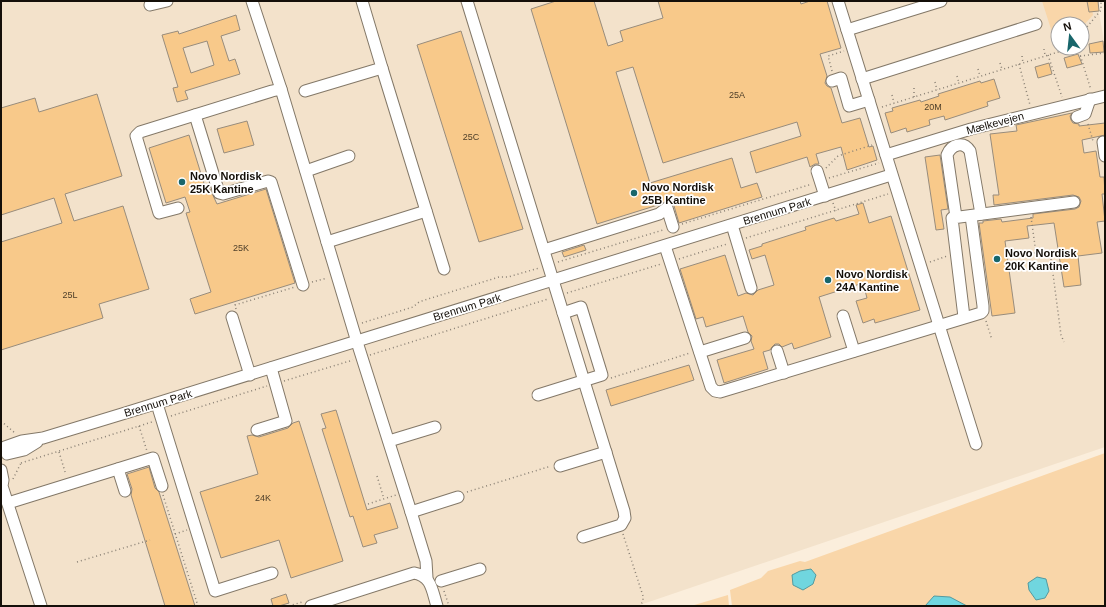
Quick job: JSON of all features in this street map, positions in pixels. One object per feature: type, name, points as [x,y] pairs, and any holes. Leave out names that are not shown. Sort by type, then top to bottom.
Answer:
[{"type":"street","points":[[150,5],[167,1]]},
{"type":"street","points":[[252,1],[281,90],[352,326],[426,561],[427,578],[437,606]]},
{"type":"street","points":[[362,1],[444,270]]},
{"type":"street","points":[[467,1],[624,511],[625,518],[621,525],[582,538]]},
{"type":"street","points":[[838,1],[976,444]]},
{"type":"street","points":[[847,30],[941,1]]},
{"type":"street","points":[[862,79],[1036,24]]},
{"type":"street","points":[[305,91],[382,68]]},
{"type":"street","points":[[833,81],[841,78],[848,106],[868,100]]},
{"type":"street","points":[[178,208],[159,213],[136,136],[140,132],[272,91],[281,90]]},
{"type":"street","name":"Mælkevejen","points":[[887,158],[986,125],[1105,96]]},
{"type":"street","points":[[1081,116],[1092,99]]},
{"type":"street","points":[[194,115],[219,193],[222,194],[268,180],[271,182],[303,285]]},
{"type":"street","points":[[986,125],[990,130],[1016,125]]},
{"type":"street","points":[[1103,142],[1105,156]]},
{"type":"street","points":[[666,246],[711,387],[715,391],[720,392],[981,313],[983,311],[976,215],[970,151],[966,146],[958,145],[951,148],[947,155],[954,217],[955,254],[964,317]]},
{"type":"street","points":[[306,171],[349,156]]},
{"type":"street","points":[[820,175],[825,196]]},
{"type":"street","name":"Brennum Park","points":[[4,448],[22,441],[43,438],[157,404],[891,175]]},
{"type":"street","points":[[954,217],[1074,202]]},
{"type":"street","points":[[544,250],[659,214],[667,208],[673,227]]},
{"type":"street","points":[[327,242],[426,211]]},
{"type":"street","points":[[732,225],[751,288]]},
{"type":"street","points":[[538,395],[602,374],[581,307],[563,313]]},
{"type":"street","points":[[843,316],[854,351]]},
{"type":"street","points":[[232,317],[250,375]]},
{"type":"street","points":[[699,351],[745,338]]},
{"type":"street","points":[[776,351],[784,373]]},
{"type":"street","points":[[257,430],[286,421],[271,368]]},
{"type":"street","points":[[157,404],[215,591],[272,573]]},
{"type":"street","points":[[389,441],[435,427]]},
{"type":"street","points":[[1,467],[6,462],[4,448]]},
{"type":"street","points":[[556,466],[606,452]]},
{"type":"street","points":[[8,503],[153,458],[162,486]]},
{"type":"street","points":[[118,469],[125,491]]},
{"type":"street","points":[[1,470],[4,480],[1,485],[41,606]]},
{"type":"street","points":[[411,512],[461,495]]},
{"type":"street","points":[[441,581],[480,569]]},
{"type":"street","points":[[310,606],[414,573],[421,574],[427,578]]},
{"type":"path","points":[[1090,23],[1101,10],[1101,1]]},
{"type":"path","points":[[833,81],[828,56],[853,49]]},
{"type":"path","points":[[1044,50],[1064,105]]},
{"type":"path","points":[[1090,55],[1105,53]]},
{"type":"path","points":[[880,108],[1050,55]]},
{"type":"path","points":[[1022,56],[1024,63]]},
{"type":"path","points":[[1080,56],[1092,99]]},
{"type":"path","points":[[1000,63],[1002,69]]},
{"type":"path","points":[[1018,64],[1033,113]]},
{"type":"path","points":[[978,69],[980,76]]},
{"type":"path","points":[[957,76],[959,83]]},
{"type":"path","points":[[935,82],[937,90]]},
{"type":"path","points":[[914,88],[914,97]]},
{"type":"path","points":[[892,95],[894,103]]},
{"type":"path","points":[[1081,116],[1089,126],[1092,139],[1096,143],[1103,142]]},
{"type":"path","points":[[820,175],[838,156],[882,142]]},
{"type":"path","points":[[352,326],[413,307],[419,302],[499,277],[508,277],[673,227],[820,175],[843,174],[887,158]]},
{"type":"path","points":[[21,463],[896,191]]},
{"type":"path","points":[[1030,208],[1036,253]]},
{"type":"path","points":[[1010,256],[1056,250]]},
{"type":"path","points":[[1050,251],[1064,342]]},
{"type":"path","points":[[920,265],[955,254]]},
{"type":"path","points":[[232,317],[238,315],[235,305],[337,275]]},
{"type":"path","points":[[983,311],[992,340]]},
{"type":"path","points":[[608,379],[699,351]]},
{"type":"path","points":[[139,426],[150,459]]},
{"type":"path","points":[[59,451],[69,484]]},
{"type":"path","points":[[461,495],[556,466]]},
{"type":"path","points":[[377,476],[384,499]]},
{"type":"path","points":[[162,486],[161,488],[198,606]]},
{"type":"path","points":[[368,504],[394,496]]},
{"type":"path","points":[[77,562],[150,540]]},
{"type":"shaded area","points":[[1,1],[1097,1],[1105,47],[1105,447],[637,606],[1,606]]},
{"type":"shaded area","points":[[1042,1],[1091,1],[1093,15],[1090,18],[1090,16],[1050,16],[1050,26]]},
{"type":"shaded area","points":[[1105,453],[1105,606],[732,606],[730,590],[761,578],[768,571],[800,561],[805,562]]},
{"type":"shaded area","points":[[728,595],[729,606],[691,606]]},
{"type":"water","points":[[811,569],[816,575],[813,584],[803,590],[793,585],[792,575],[800,571]]},
{"type":"water","points":[[1037,577],[1046,579],[1049,591],[1045,598],[1036,600],[1029,590],[1028,583]]},
{"type":"water","points":[[934,596],[950,597],[967,606],[925,606]]},
{"type":"building","points":[[556,1],[594,1],[608,46],[623,41],[620,31],[663,18],[658,1],[800,1],[801,4],[810,1],[827,1],[841,48],[820,54],[827,76],[825,83],[831,88],[842,123],[860,118],[869,147],[873,146],[877,160],[847,170],[841,147],[816,154],[819,164],[815,164],[810,167],[807,157],[756,173],[750,152],[801,136],[797,122],[663,163],[633,67],[616,72],[650,183],[732,158],[741,188],[757,183],[762,197],[679,223],[674,206],[670,201],[666,201],[661,204],[597,224],[531,9]]},
{"type":"building","points":[[1087,1],[1098,1],[1099,11],[1089,12]]},
{"type":"building","points":[[236,15],[240,30],[221,36],[229,61],[235,59],[240,74],[185,91],[188,99],[177,102],[173,88],[178,87],[162,35],[178,31],[179,34]],"holes":[[[207,41],[214,65],[191,73],[183,48]]]},
{"type":"building","points":[[461,31],[523,229],[479,242],[417,45]]},
{"type":"building","points":[[1103,41],[1104,52],[1090,53],[1090,44]]},
{"type":"building","points":[[1079,56],[1082,64],[1067,68],[1064,58]]},
{"type":"building","points":[[1049,63],[1052,74],[1038,78],[1035,67]]},
{"type":"building","points":[[994,79],[1000,98],[987,102],[988,106],[945,120],[944,116],[929,120],[930,125],[907,132],[906,128],[891,133],[885,113],[893,111],[892,108],[920,100],[921,102],[939,96],[938,94],[980,81],[981,83]]},
{"type":"building","points":[[97,94],[122,176],[65,194],[74,221],[123,206],[149,289],[99,304],[103,318],[1,350],[1,242],[62,223],[54,198],[1,215],[1,108],[35,98],[39,112]]},
{"type":"building","points":[[1072,113],[1070,116],[1071,120],[1073,123],[1079,124],[1079,126],[1105,123],[1105,135],[1082,140],[1084,153],[1096,151],[1100,177],[1104,177],[1105,194],[1102,194],[1105,221],[1097,222],[1102,253],[1078,256],[1081,285],[1064,287],[1054,223],[1027,226],[1029,238],[1005,241],[1015,313],[992,316],[979,223],[983,223],[983,221],[1001,219],[1002,222],[1033,218],[1033,214],[1075,209],[1079,207],[1081,201],[1079,197],[1073,195],[994,205],[993,195],[999,195],[990,134],[1017,131],[1016,125]]},
{"type":"building","points":[[247,121],[254,145],[224,153],[217,129]]},
{"type":"building","points":[[189,135],[206,190],[210,189],[217,204],[266,189],[295,283],[195,314],[190,299],[211,292],[186,213],[190,212],[185,197],[166,203],[149,148]]},
{"type":"building","points":[[940,155],[948,209],[941,210],[944,229],[936,230],[925,157]]},
{"type":"building","points":[[863,203],[869,223],[891,216],[920,310],[875,323],[874,319],[863,323],[856,301],[867,298],[863,283],[819,297],[831,337],[794,349],[792,343],[782,347],[779,344],[775,344],[770,350],[763,352],[768,369],[724,383],[717,360],[754,349],[751,341],[752,336],[748,332],[743,316],[706,327],[703,317],[696,319],[680,269],[725,255],[738,296],[746,293],[753,295],[758,290],[774,285],[765,255],[752,259],[749,250],[762,246],[762,244],[806,230],[805,227],[834,218],[836,221],[859,214],[856,205]]},
{"type":"building","points":[[584,245],[586,250],[564,257],[562,252]]},
{"type":"building","points":[[689,365],[694,380],[611,406],[606,390]]},
{"type":"building","points":[[336,410],[367,510],[390,503],[398,528],[374,535],[377,543],[363,547],[353,516],[350,517],[322,429],[326,428],[321,414]]},
{"type":"building","points":[[299,421],[343,561],[291,578],[279,540],[221,558],[200,492],[258,474],[247,436],[252,435],[259,437],[288,428],[293,423]]},
{"type":"building","points":[[149,467],[155,488],[159,492],[195,606],[165,606],[131,495],[132,489],[127,474]]},
{"type":"building","points":[[286,594],[289,603],[273,606],[271,599]]},
{"type":"place","name":"Novo Nordisk 25K Kantine","points":[[182,182]]},
{"type":"place","name":"Novo Nordisk 25B Kantine","points":[[634,193]]},
{"type":"place","name":"Novo Nordisk 20K Kantine","points":[[997,259]]},
{"type":"place","name":"Novo Nordisk 24A Kantine","points":[[828,280]]}]
